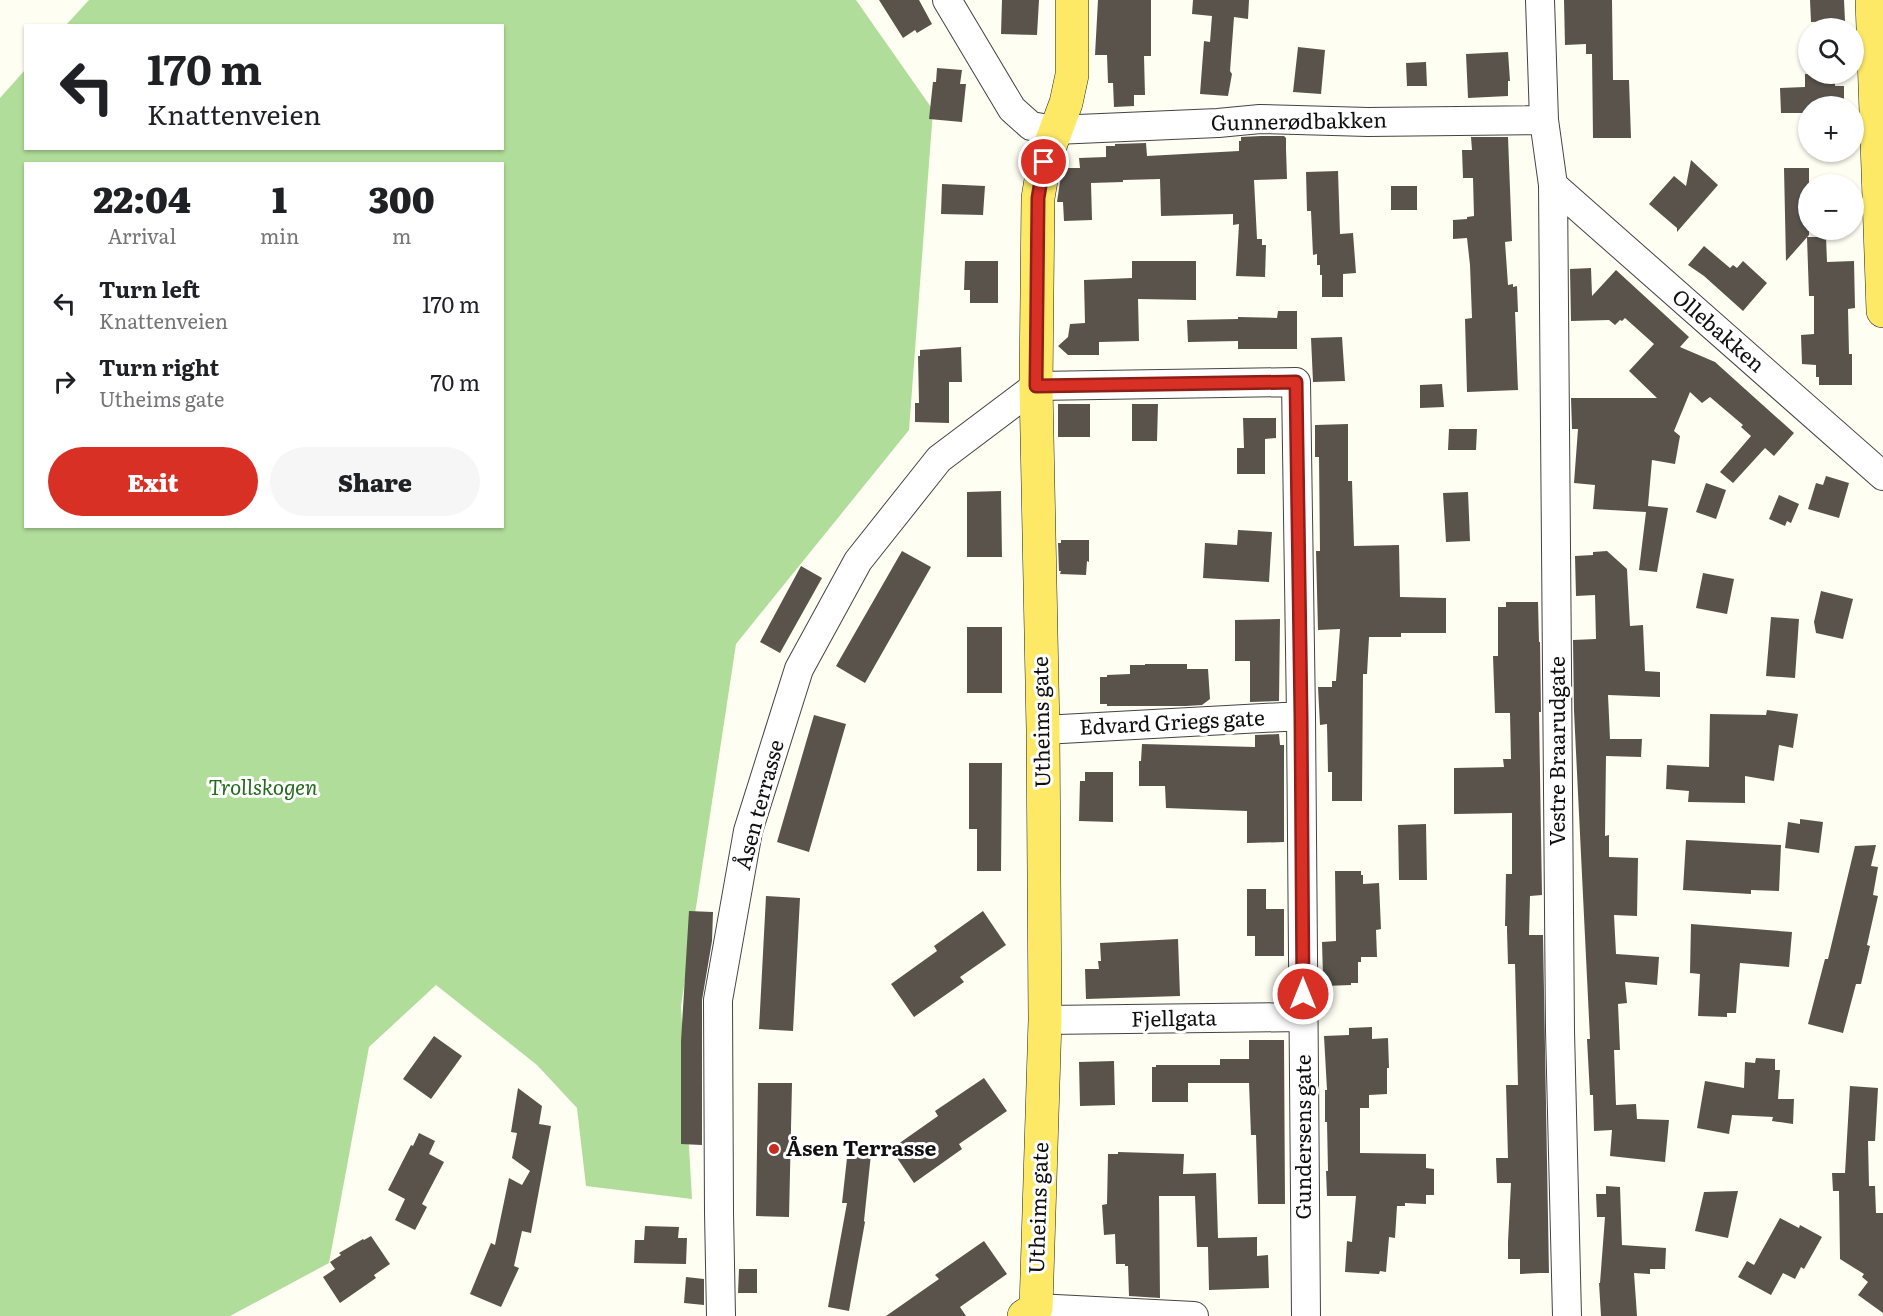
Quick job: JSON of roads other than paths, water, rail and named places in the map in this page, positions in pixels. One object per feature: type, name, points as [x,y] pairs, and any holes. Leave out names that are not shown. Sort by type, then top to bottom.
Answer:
[{"type":"main road","name":"Utheims gate","points":[[1032,1313],[1045,1020],[1043,730],[1036,386],[1038,198],[1044,162],[1066,103],[1072,75],[1072,0]]},
{"type":"main road","points":[[1872,0],[1883,311]]},
{"type":"street","name":"Gunnerødbakken","points":[[948,0],[1012,109],[1031,126],[1055,130],[1260,119],[1368,122],[1544,120]]},
{"type":"street","name":"Vestre Braarudgate","points":[[1540,0],[1544,120],[1553,185],[1560,1020],[1567,1316]]},
{"type":"street","name":"Ollebakken","points":[[1553,185],[1883,476]]},
{"type":"street","name":"Gundersens gate","points":[[1036,386],[1296,382],[1306,1316]]},
{"type":"street","name":"Åsen terrasse","points":[[721,1316],[718,1000],[748,831],[799,669],[858,561],[939,459],[1036,386]]},
{"type":"street","name":"Edvard Griegs gate","points":[[1043,730],[1301,716]]},
{"type":"street","name":"Fjellgata","points":[[1045,1020],[1303,1017]]},
{"type":"street","points":[[1032,1313],[1194,1316]]},
{"type":"place","name":"Åsen Terrasse","points":[[774,1149]]},
{"type":"park label","name":"Trollskogen","points":[[263,788]]}]
